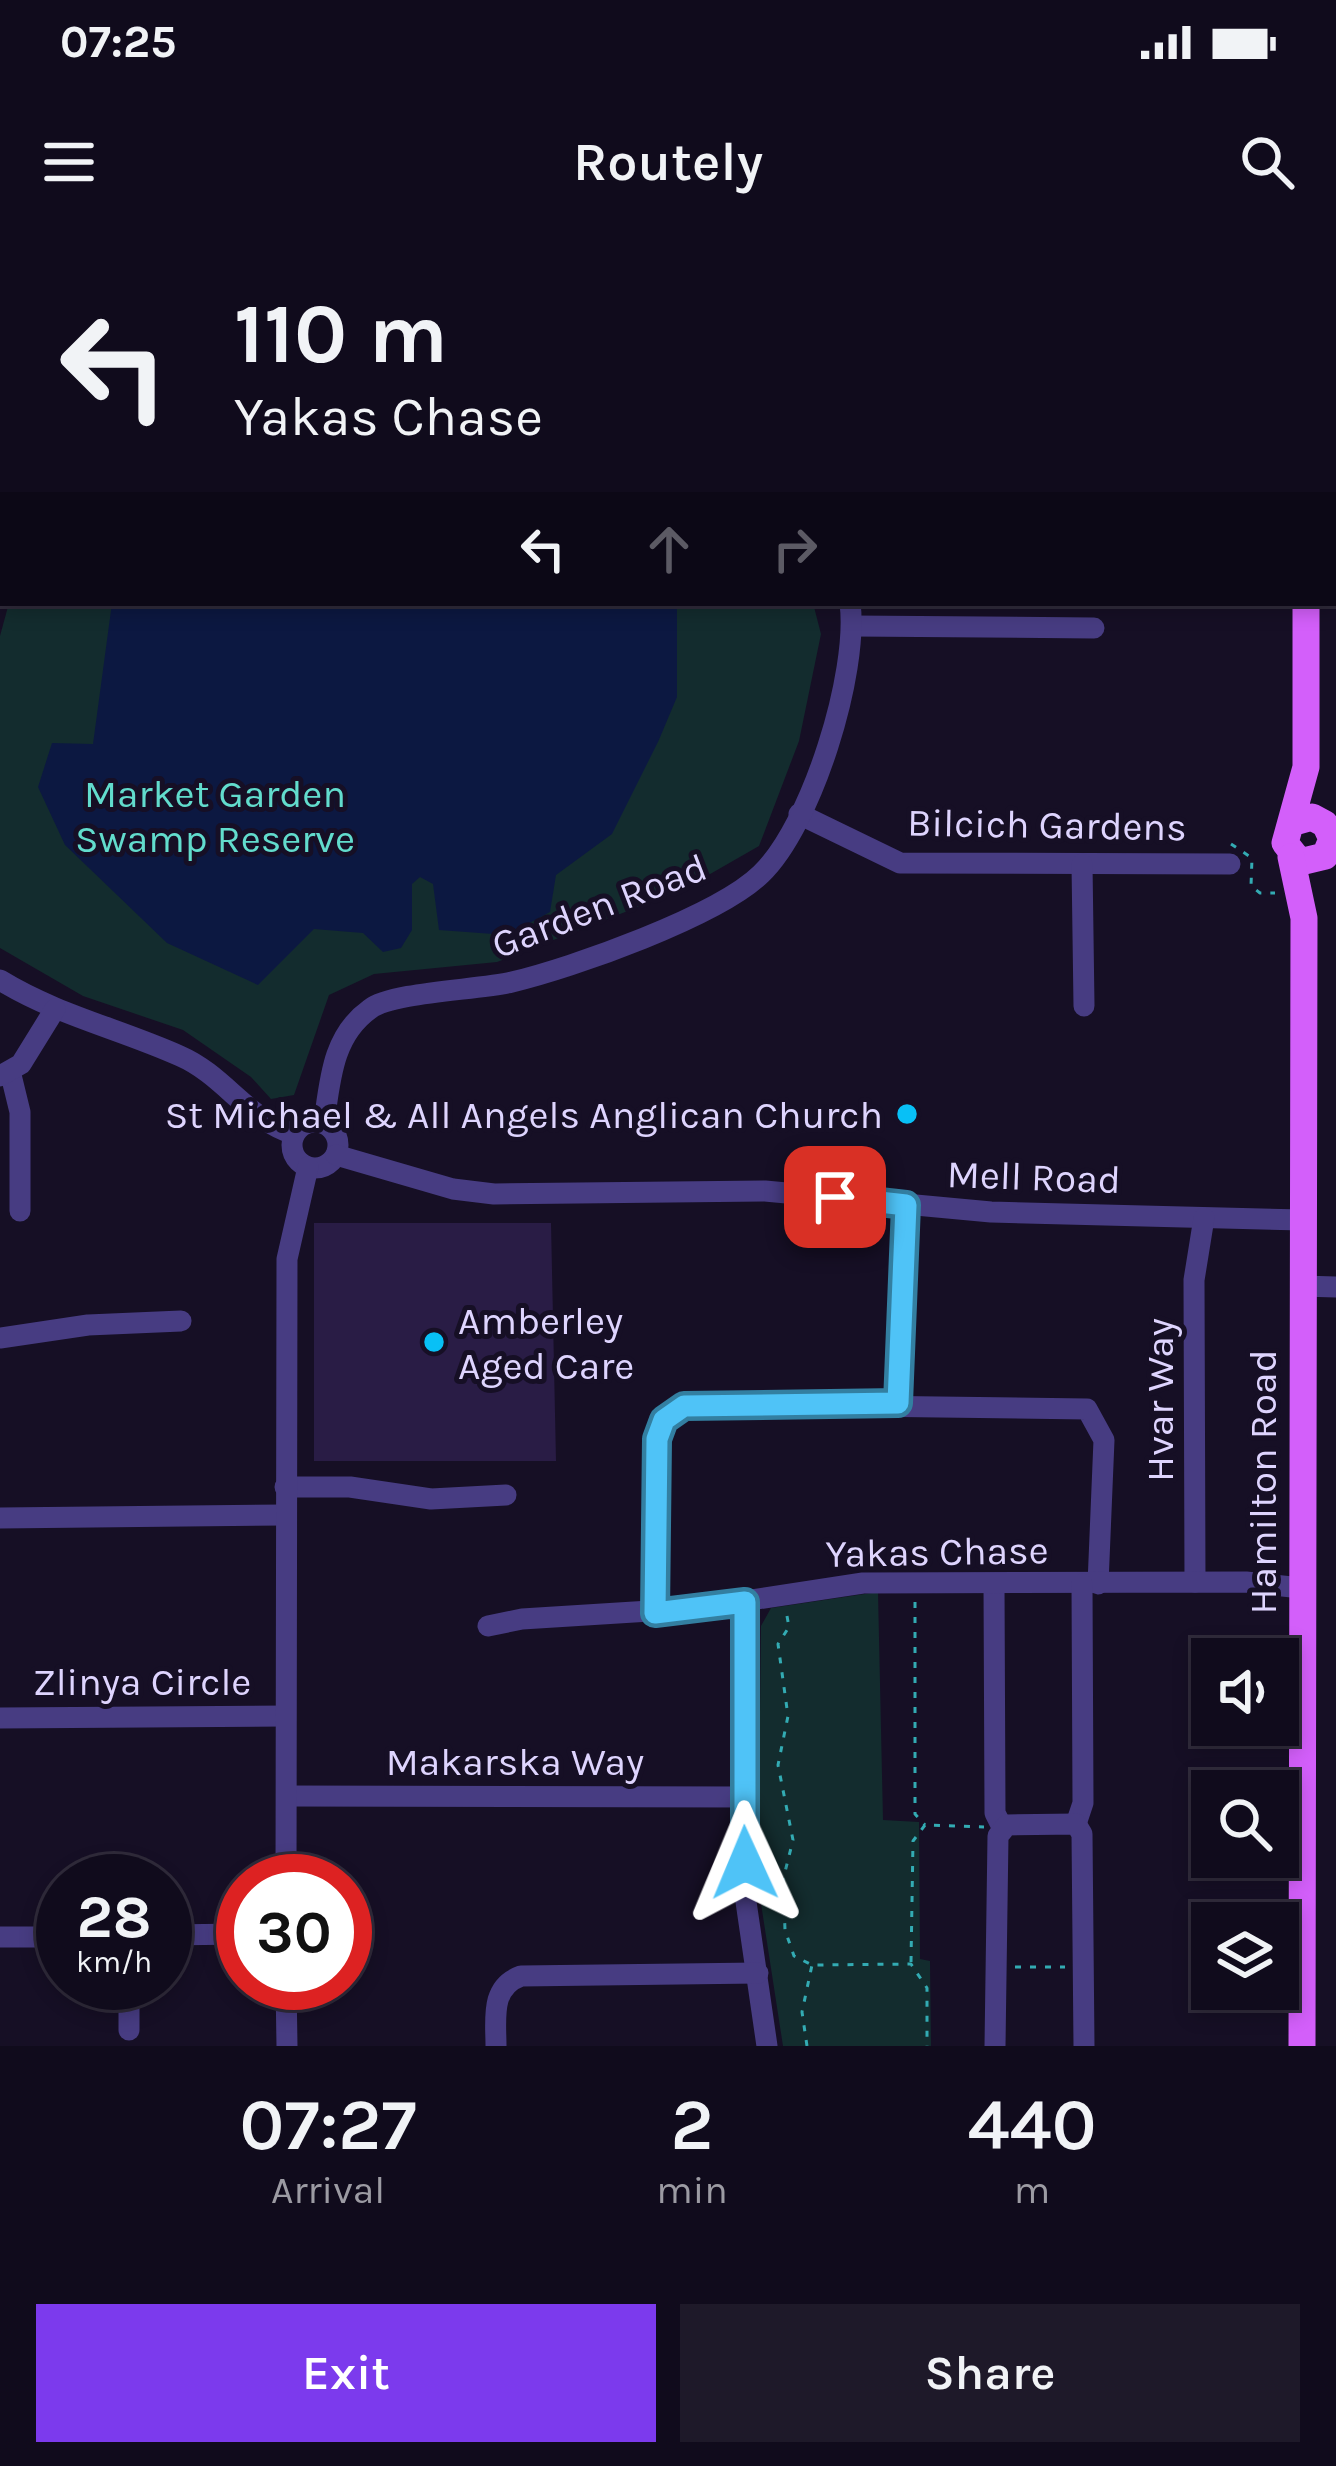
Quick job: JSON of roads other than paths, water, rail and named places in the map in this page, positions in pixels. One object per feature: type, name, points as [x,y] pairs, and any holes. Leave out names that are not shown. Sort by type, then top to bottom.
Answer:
[{"type":"main road","points":[[1306,606],[1306,767],[1285,836],[1291,857],[1305,863],[1329,841]]},
{"type":"main road","points":[[1306,767],[1329,841]]},
{"type":"main road","points":[[1292,823],[1312,817],[1329,841]]},
{"type":"main road","name":"Hamilton Road","points":[[1304,918],[1329,841]]},
{"type":"main road","name":"Hamilton Road","points":[[1291,857],[1304,918],[1302,2046]]},
{"type":"street","points":[[851,614],[1094,628]]},
{"type":"street","name":"Garden Road","points":[[324,1123],[333,1061],[348,1030],[373,1006],[518,981],[710,908],[762,873],[799,814],[846,694],[851,614]]},
{"type":"street","name":"Bilcich Gardens","points":[[799,814],[900,863],[1082,864],[1235,855]]},
{"type":"street","points":[[1082,864],[1084,1006]]},
{"type":"street","points":[[0,980],[55,1009],[181,1056],[220,1081],[261,1121],[294,1135]]},
{"type":"street","points":[[20,1211],[20,1112],[5,1074],[30,1052],[55,1009]]},
{"type":"street","points":[[310,1122],[324,1123],[335,1133],[336,1155],[327,1165],[308,1167],[292,1150],[294,1135],[310,1122]]},
{"type":"street","name":"Mell Road","points":[[336,1155],[453,1189],[494,1194],[765,1191],[906,1205],[1302,1220]]},
{"type":"street","points":[[286,1854],[287,1259],[308,1167]]},
{"type":"street","points":[[898,1403],[906,1205]]},
{"type":"street","name":"Hvar Way","points":[[1195,1582],[1194,1280],[1204,1218]]},
{"type":"street","points":[[1301,1286],[1336,1286]]},
{"type":"street","points":[[0,1338],[88,1325],[181,1321]]},
{"type":"street","points":[[655,1613],[657,1439],[672,1412],[696,1404],[1088,1409],[1104,1440],[1090,1584],[1083,1803],[1076,1824],[1084,1851],[1084,2046]]},
{"type":"street","points":[[285,1487],[350,1487],[431,1499],[506,1495]]},
{"type":"street","points":[[0,1518],[284,1515]]},
{"type":"street","name":"Yakas Chase","points":[[488,1626],[522,1619],[655,1613],[915,1582],[1246,1582],[1258,1575],[1301,1581]]},
{"type":"street","points":[[994,1584],[994,1813],[1002,1830],[994,2046]]},
{"type":"street","points":[[745,1602],[746,1895],[767,2046]]},
{"type":"street","name":"Zlinya Circle","points":[[0,1718],[285,1716]]},
{"type":"street","name":"Makarska Way","points":[[287,1796],[743,1797]]},
{"type":"street","points":[[1002,1830],[1016,1822],[1076,1824]]},
{"type":"street","points":[[0,1937],[36,1936]]},
{"type":"street","points":[[496,2046],[496,2004],[504,1985],[520,1976],[758,1973]]},
{"type":"street","points":[[129,2010],[129,2030]]},
{"type":"street","points":[[286,2010],[287,2046]]},
{"type":"water","name":"Market Garden Swamp Reserve","points":[[112,606],[677,606],[677,697],[612,834],[556,875],[550,912],[507,935],[439,930],[433,884],[420,877],[412,884],[412,930],[401,948],[383,952],[363,933],[314,929],[258,985],[167,943],[65,845],[38,787],[52,743],[93,744]]},
{"type":"place","name":"St Michael & All Angels Anglican Church","points":[[907,1114]]},
{"type":"place","name":"Amberley Aged Care","points":[[434,1342]]}]
